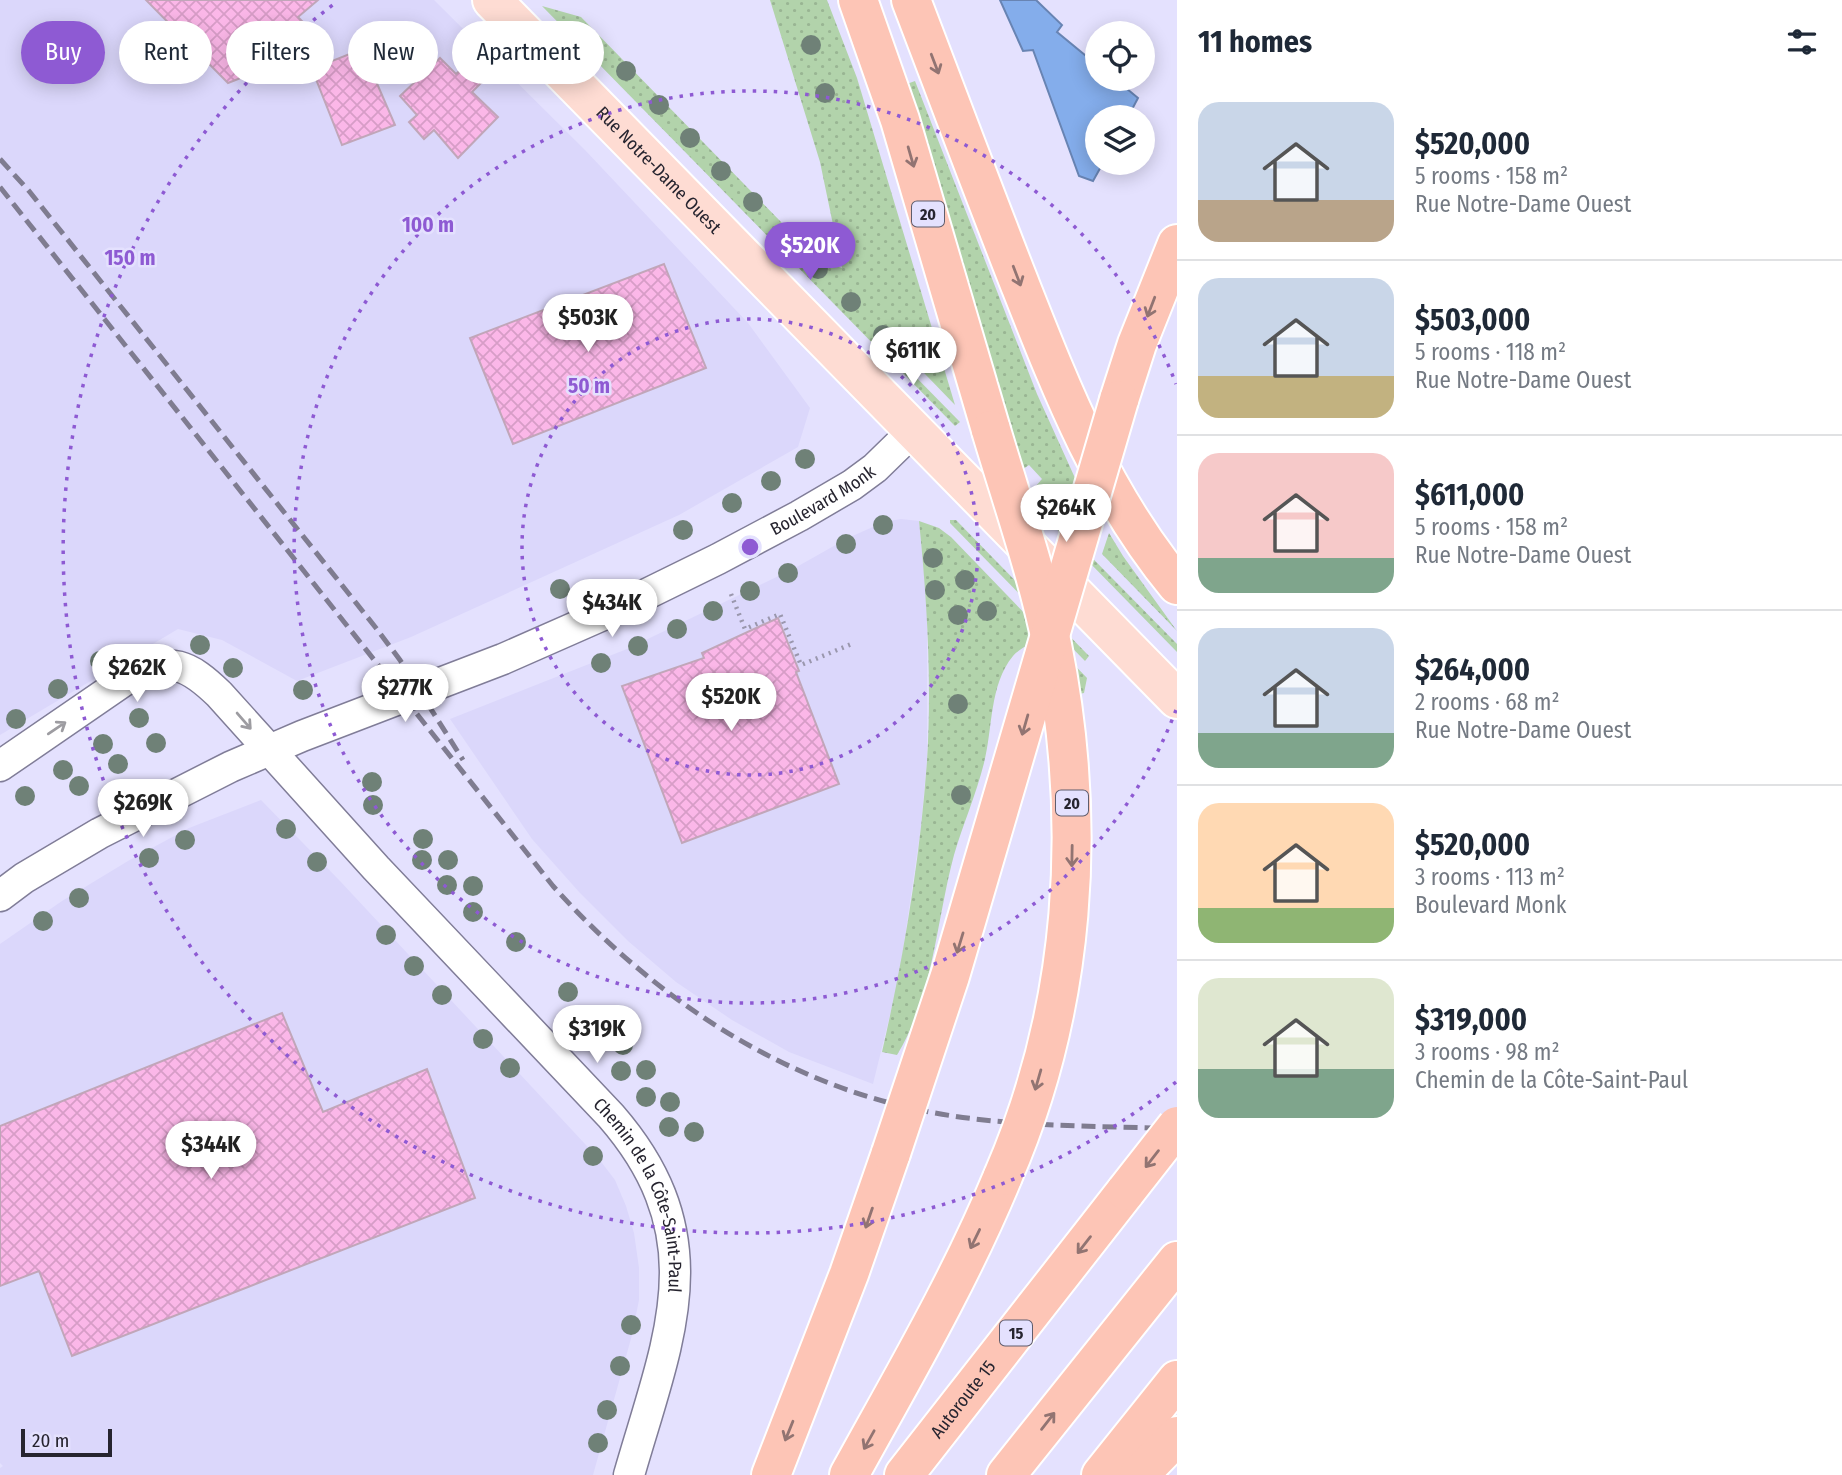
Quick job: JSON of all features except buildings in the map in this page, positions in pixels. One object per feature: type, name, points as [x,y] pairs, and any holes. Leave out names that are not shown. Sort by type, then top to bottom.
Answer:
[{"type":"highway","name":"20","points":[[849,1475],[950,1290],[986,1217],[1031,1104],[1059,995],[1067,940],[1072,823],[1066,736],[1052,643],[900,120],[858,0]]},
{"type":"highway","points":[[911,0],[1038,329],[1084,439],[1135,531],[1177,585]]},
{"type":"highway","points":[[771,1475],[849,1275],[950,976],[1119,400],[1137,344],[1177,244]]},
{"type":"highway","name":"Autoroute 15","points":[[904,1475],[1177,1126]]},
{"type":"highway","points":[[1006,1475],[1177,1261]]},
{"type":"highway","points":[[1101,1475],[1177,1381]]},
{"type":"highway","points":[[1139,1475],[1177,1436]]},
{"type":"main road","name":"Rue Notre-Dame Ouest","points":[[492,0],[1177,699]]},
{"type":"street","name":"Boulevard Monk","points":[[0,896],[24,878],[100,833],[268,750],[491,664],[645,596],[836,495],[875,467],[914,430]]},
{"type":"street","name":"Chemin de la Côte-Saint-Paul","points":[[0,766],[147,668],[163,664],[178,665],[204,680],[376,868],[627,1134],[650,1172],[668,1215],[675,1266],[675,1291],[667,1341],[629,1475]]},
{"type":"path","points":[[731,594],[746,631],[780,614],[801,665],[854,643]]},
{"type":"shaded area","points":[[0,0],[434,0],[455,21],[452,21],[452,84],[519,84],[585,150],[748,323],[810,408],[798,447],[679,515],[411,637],[297,681],[222,640],[178,629],[0,735]]},
{"type":"shaded area","points":[[901,519],[919,521],[927,605],[927,759],[921,826],[899,978],[873,1084],[789,1052],[732,1020],[676,982],[628,941],[532,839],[450,719],[627,649],[793,569],[848,538],[884,522]]},
{"type":"shaded area","points":[[261,800],[599,1159],[615,1180],[634,1233],[639,1268],[639,1300],[632,1335],[593,1475],[0,1475],[0,1468],[3,1466],[0,1463],[0,944],[62,901],[128,861],[189,828]]},
{"type":"green space","points":[[770,0],[827,0],[857,78],[955,405],[897,345],[886,357],[604,69],[604,41],[819,261],[842,268],[820,162]]},
{"type":"green space","points":[[542,6],[581,17],[585,21],[557,21]]},
{"type":"green space","points":[[915,81],[1037,394],[1075,478],[1064,515],[1036,486],[1042,479],[1029,465],[1019,472],[904,85]]},
{"type":"green space","points":[[904,365],[960,422],[955,426],[900,370]]},
{"type":"green space","points":[[1044,509],[1177,644],[1177,652],[1041,513]]},
{"type":"green space","points":[[950,520],[956,520],[1089,656],[1085,661],[950,523]]},
{"type":"green space","points":[[919,521],[939,528],[951,537],[1087,678],[1084,693],[1079,694],[1030,643],[1015,654],[1005,668],[996,694],[981,775],[954,855],[927,983],[909,1032],[897,1055],[882,1052],[904,944],[927,761],[928,641]]},
{"type":"green space","points":[[1109,533],[1123,556],[1177,631],[1102,554]]},
{"type":"water","points":[[1000,0],[1036,0],[1062,25],[1057,32],[1085,55],[1085,91],[1130,91],[1138,98],[1134,105],[1085,105],[1085,175],[1096,175],[1093,181],[1079,176],[1033,50],[1023,51]]},
{"type":"railway","points":[[0,159],[29,191],[376,628],[400,660],[463,760]]},
{"type":"railway","points":[[0,187],[553,886],[589,924],[668,993],[711,1023],[803,1072],[902,1106],[1004,1122],[1177,1129]]}]
